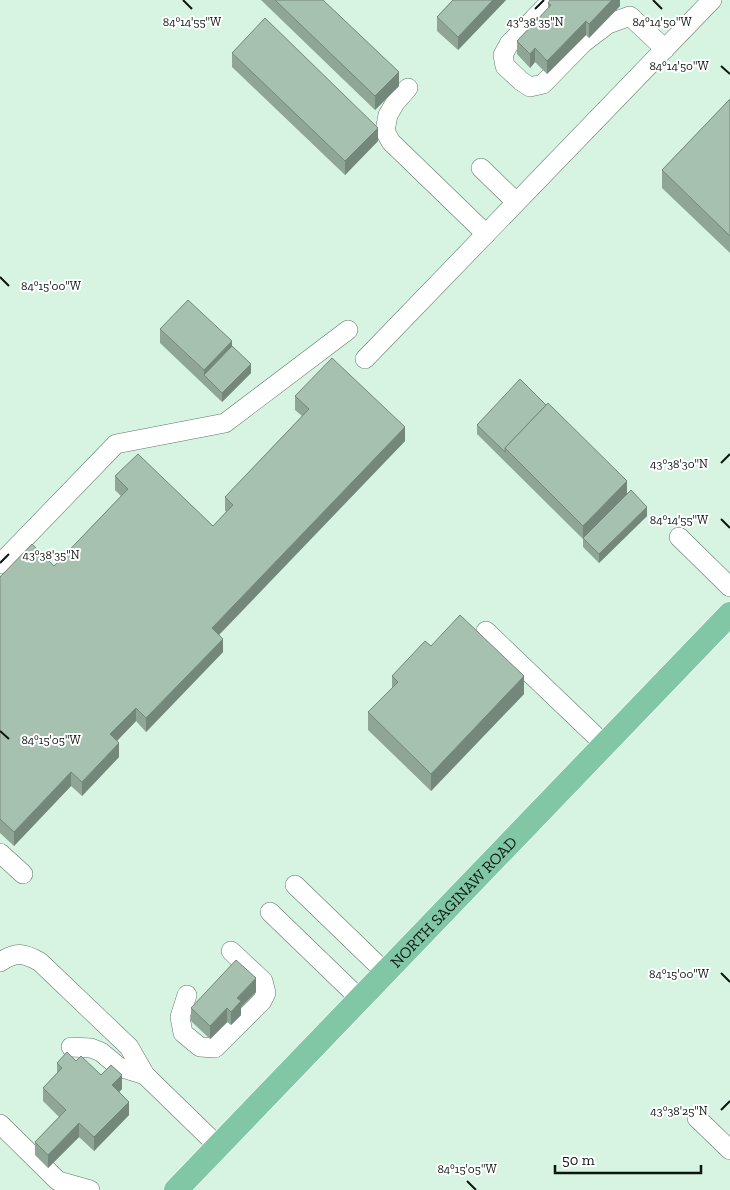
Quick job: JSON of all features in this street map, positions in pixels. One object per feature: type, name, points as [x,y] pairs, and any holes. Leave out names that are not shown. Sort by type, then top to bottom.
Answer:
[{"type":"main road","name":"NORTH SAGINAW ROAD","points":[[176,1190],[730,614]]},
{"type":"street","points":[[552,0],[509,44],[503,55],[505,66],[530,87],[543,84],[583,43],[608,24],[630,16],[665,49]]},
{"type":"street","points":[[364,359],[712,0]]},
{"type":"street","points":[[408,88],[395,102],[388,115],[385,131],[391,142],[486,234]]},
{"type":"street","points":[[481,168],[516,202]]},
{"type":"street","points":[[0,564],[116,444],[225,423],[348,330]]},
{"type":"street","points":[[679,537],[730,587]]},
{"type":"street","points":[[486,630],[604,744]]},
{"type":"street","points":[[0,853],[23,874]]},
{"type":"street","points":[[295,885],[385,972]]},
{"type":"street","points":[[270,912],[360,998]]},
{"type":"street","points":[[187,995],[180,1017],[183,1033],[200,1047],[215,1048],[262,1001],[266,993],[262,981],[232,950]]},
{"type":"street","points":[[0,962],[9,956],[26,954],[40,962],[129,1047],[145,1075],[218,1146]]},
{"type":"street","points":[[71,1047],[91,1048],[102,1052],[119,1067],[145,1075]]},
{"type":"street","points":[[697,1118],[730,1150]]},
{"type":"street","points":[[0,1124],[58,1181],[90,1190]]},
{"type":"building","points":[[275,0],[323,0],[399,72],[375,96]]},
{"type":"building","points":[[453,0],[493,0],[458,37],[437,17]]},
{"type":"building","points":[[550,0],[612,0],[589,24],[586,21],[547,61],[535,48],[530,54],[517,41],[551,5],[548,3]]},
{"type":"building","points":[[265,18],[378,128],[345,161],[232,53]]},
{"type":"building","points":[[730,99],[730,236],[662,170]]},
{"type":"building","points":[[188,300],[232,341],[204,370],[160,329]]},
{"type":"building","points":[[232,346],[251,364],[222,393],[204,375]]},
{"type":"building","points":[[332,358],[405,427],[212,628],[223,639],[146,718],[136,708],[110,734],[119,743],[82,782],[71,772],[14,832],[0,819],[0,577],[32,544],[54,566],[128,489],[115,476],[138,454],[213,526],[233,505],[225,497],[309,409],[295,396]]},
{"type":"building","points":[[520,379],[546,405],[505,448],[505,452],[477,425]]},
{"type":"building","points":[[548,403],[627,481],[583,526],[505,448]]},
{"type":"building","points":[[631,490],[647,507],[599,554],[583,538]]},
{"type":"building","points":[[460,615],[524,676],[431,774],[368,712],[398,682],[392,676],[425,641],[431,646]]},
{"type":"building","points":[[236,960],[256,978],[237,998],[241,1001],[231,1012],[227,1008],[210,1026],[191,1008]]},
{"type":"building","points":[[67,1052],[76,1061],[81,1056],[101,1075],[111,1065],[122,1075],[112,1085],[129,1102],[94,1137],[79,1123],[48,1155],[35,1142],[66,1110],[43,1088],[62,1068],[57,1063]]}]
